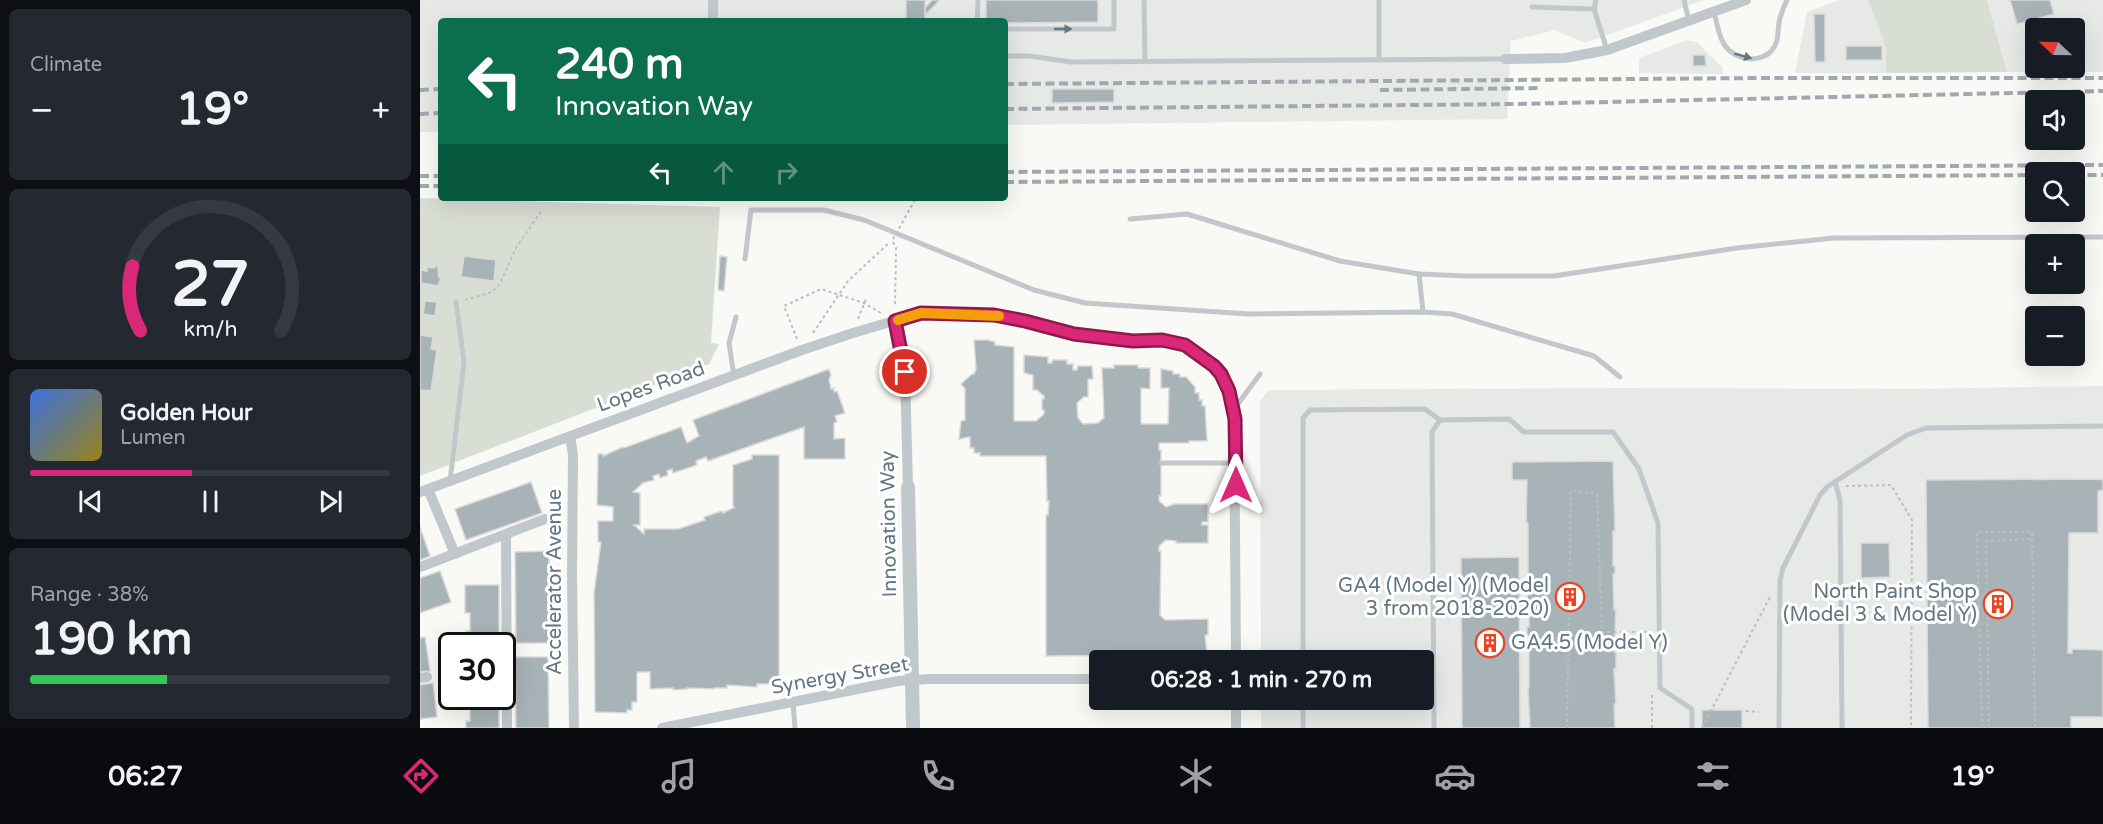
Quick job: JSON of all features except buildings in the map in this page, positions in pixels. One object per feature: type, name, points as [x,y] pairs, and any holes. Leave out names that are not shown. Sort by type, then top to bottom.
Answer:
[{"type":"street","points":[[713,0],[713,18]]},
{"type":"street","points":[[1505,59],[1565,58],[1607,51],[1746,0]]},
{"type":"street","name":"Lopes Road","points":[[424,490],[802,350],[921,313],[994,315],[1074,334],[1133,341],[1162,340],[1185,345],[1208,360],[1221,374],[1234,410],[1236,650]]},
{"type":"street","name":"Innovation Way","points":[[895,321],[905,372],[913,728]]},
{"type":"street","name":"Accelerator Avenue","points":[[570,436],[573,455],[574,728]]},
{"type":"street","points":[[424,490],[455,554]]},
{"type":"street","points":[[420,567],[545,519]]},
{"type":"street","points":[[506,535],[507,728]]},
{"type":"street","name":"Synergy Street","points":[[662,728],[911,680],[1089,679]]},
{"type":"street","points":[[1236,710],[1236,728]]},
{"type":"lane","points":[[977,18],[978,0]]},
{"type":"lane","points":[[1008,29],[1114,29],[1114,0]]},
{"type":"lane","points":[[1144,0],[1145,62]]},
{"type":"lane","points":[[1379,0],[1379,60]]},
{"type":"lane","points":[[1596,0],[1594,9],[1607,51]]},
{"type":"lane","points":[[1684,0],[1689,21]]},
{"type":"lane","points":[[1714,11],[1719,35],[1728,50],[1739,58],[1757,59],[1772,50],[1778,36],[1779,20],[1787,0]]},
{"type":"lane","points":[[1532,7],[1594,9]]},
{"type":"lane","points":[[1008,56],[1030,56],[1071,62],[1505,59]]},
{"type":"lane","points":[[745,259],[751,210],[824,210],[864,220],[1034,290],[1085,303],[1249,314],[1423,312],[1452,314],[1594,356],[1620,377]]},
{"type":"lane","points":[[1130,219],[1186,213],[1340,261],[1419,274],[1554,276],[1737,248],[1834,238],[2103,237]]},
{"type":"lane","points":[[1419,274],[1423,312]]},
{"type":"lane","points":[[450,481],[464,362],[456,302]]},
{"type":"lane","points":[[734,375],[729,343],[736,317]]},
{"type":"lane","points":[[1234,410],[1260,374]]},
{"type":"lane","points":[[1303,650],[1303,418],[1310,410],[1425,409],[1440,420],[1509,419],[1524,432],[1613,432],[1639,469],[1658,524],[1660,688],[1692,709],[1692,728]]},
{"type":"lane","points":[[1434,728],[1432,432],[1440,420]]},
{"type":"lane","points":[[1779,728],[1780,581],[1783,568],[1820,495],[1827,487],[1907,435],[1926,428],[2103,426]]},
{"type":"lane","points":[[1161,463],[1236,463]]},
{"type":"lane","points":[[1836,482],[1840,500],[1842,728]]},
{"type":"lane","points":[[793,702],[795,728]]},
{"type":"lane","points":[[1303,710],[1303,728]]},
{"type":"path","points":[[802,350],[848,281],[893,239],[914,201]]},
{"type":"path","points":[[456,302],[492,292],[500,284],[516,248],[541,211]]},
{"type":"path","points":[[893,239],[896,248],[895,321]]},
{"type":"path","points":[[802,350],[784,306],[821,289],[865,301],[895,321]]},
{"type":"path","points":[[853,333],[865,301]]},
{"type":"path","points":[[1567,728],[1571,490],[1597,494],[1602,632],[1653,632]]},
{"type":"path","points":[[1982,728],[1977,532],[2032,532],[2034,728]]},
{"type":"path","points":[[1989,728],[1986,541],[2032,538]]},
{"type":"path","points":[[1652,685],[1652,728]]},
{"type":"path","points":[[1746,711],[1760,712]]},
{"type":"shaded area","points":[[420,0],[1704,0],[1585,43],[1555,30],[1511,41],[1507,119],[1008,125],[1008,18],[438,18],[438,132],[420,132]]},
{"type":"shaded area","points":[[1839,0],[1868,0],[1886,48],[1886,73],[1795,73],[1807,12]]},
{"type":"shaded area","points":[[1868,0],[1987,0],[2007,72],[1886,73],[1886,48]]},
{"type":"shaded area","points":[[1987,0],[2103,0],[2103,72],[2085,72],[2085,18],[2025,18],[2025,72],[2007,72]]},
{"type":"shaded area","points":[[1687,40],[1697,42],[1722,67],[1723,74],[1639,73],[1639,58]]},
{"type":"shaded area","points":[[420,198],[438,199],[438,201],[720,207],[711,343],[719,344],[709,364],[420,476]]},
{"type":"shaded area","points":[[2103,386],[2103,728],[1261,728],[1261,710],[1434,710],[1434,650],[1261,650],[1260,401],[1269,390],[1913,389]]},
{"type":"railway","points":[[1008,84],[1762,78],[2103,78]]},
{"type":"railway","points":[[1380,90],[1542,88]]},
{"type":"railway","points":[[420,90],[438,89]]},
{"type":"railway","points":[[1008,109],[1516,104],[2103,91]]},
{"type":"railway","points":[[420,114],[438,113]]},
{"type":"railway","points":[[1008,172],[2103,165]]},
{"type":"railway","points":[[1008,182],[2025,175]]},
{"type":"railway","points":[[2085,175],[2103,175]]},
{"type":"railway","points":[[420,176],[438,176]]},
{"type":"railway","points":[[420,186],[438,186]]},
{"type":"slow traffic","points":[[898,320],[921,313],[999,316]]},
{"type":"place","name":"GA4 (Model Y) (Model 3 from 2018-2020)","points":[[1570,597]]},
{"type":"place","name":"North Paint Shop (Model 3 & Model Y)","points":[[1998,604]]},
{"type":"place","name":"GA4.5 (Model Y)","points":[[1490,643]]},
{"type":"route","points":[[905,372],[895,321],[921,313],[994,315],[1074,334],[1133,341],[1162,340],[1185,345],[1214,366],[1221,374],[1229,391],[1235,419],[1236,485]]}]
